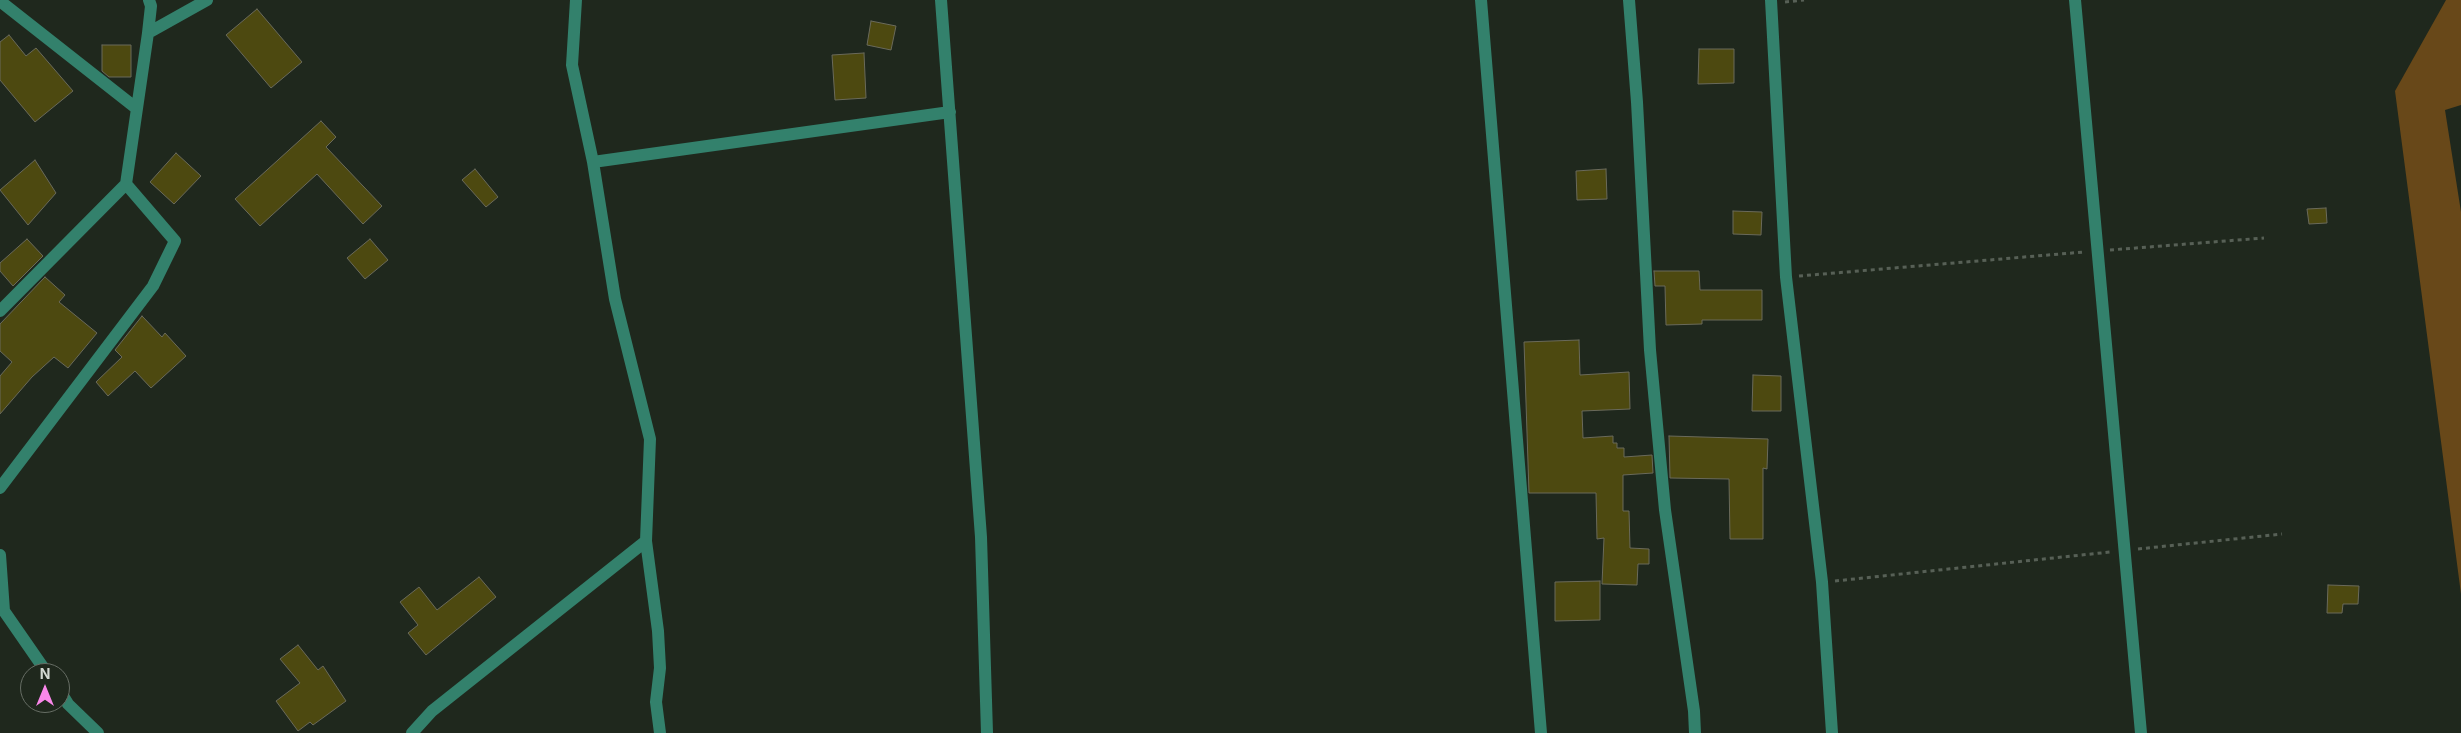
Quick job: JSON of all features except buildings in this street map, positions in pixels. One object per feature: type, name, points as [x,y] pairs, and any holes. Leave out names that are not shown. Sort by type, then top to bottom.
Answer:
[{"type":"street","points":[[0,311],[126,184],[148,33],[151,6],[149,0]]},
{"type":"street","points":[[148,33],[207,0]]},
{"type":"street","points":[[576,0],[572,65],[593,162],[615,298],[650,440],[646,541],[658,631],[660,668],[656,702],[660,733]]},
{"type":"street","points":[[941,0],[981,538],[987,733]]},
{"type":"street","points":[[1481,0],[1541,733]]},
{"type":"street","points":[[1629,0],[1638,102],[1650,350],[1665,510],[1694,711],[1695,733]]},
{"type":"street","points":[[1771,0],[1786,277],[1822,582],[1832,733]]},
{"type":"street","points":[[2075,0],[2141,733]]},
{"type":"street","points":[[0,1],[136,108]]},
{"type":"street","points":[[593,162],[950,112]]},
{"type":"street","points":[[0,488],[153,286],[175,241],[126,184]]},
{"type":"street","points":[[412,733],[432,711],[646,541]]},
{"type":"street","points":[[0,555],[2,610],[40,663]]},
{"type":"street","points":[[70,706],[98,733]]},
{"type":"path","points":[[1786,277],[2264,238]]},
{"type":"path","points":[[1822,582],[2282,534]]},
{"type":"shaded area","points":[[2446,0],[2461,0],[2461,105],[2445,110],[2461,212],[2461,594],[2395,91]]}]
